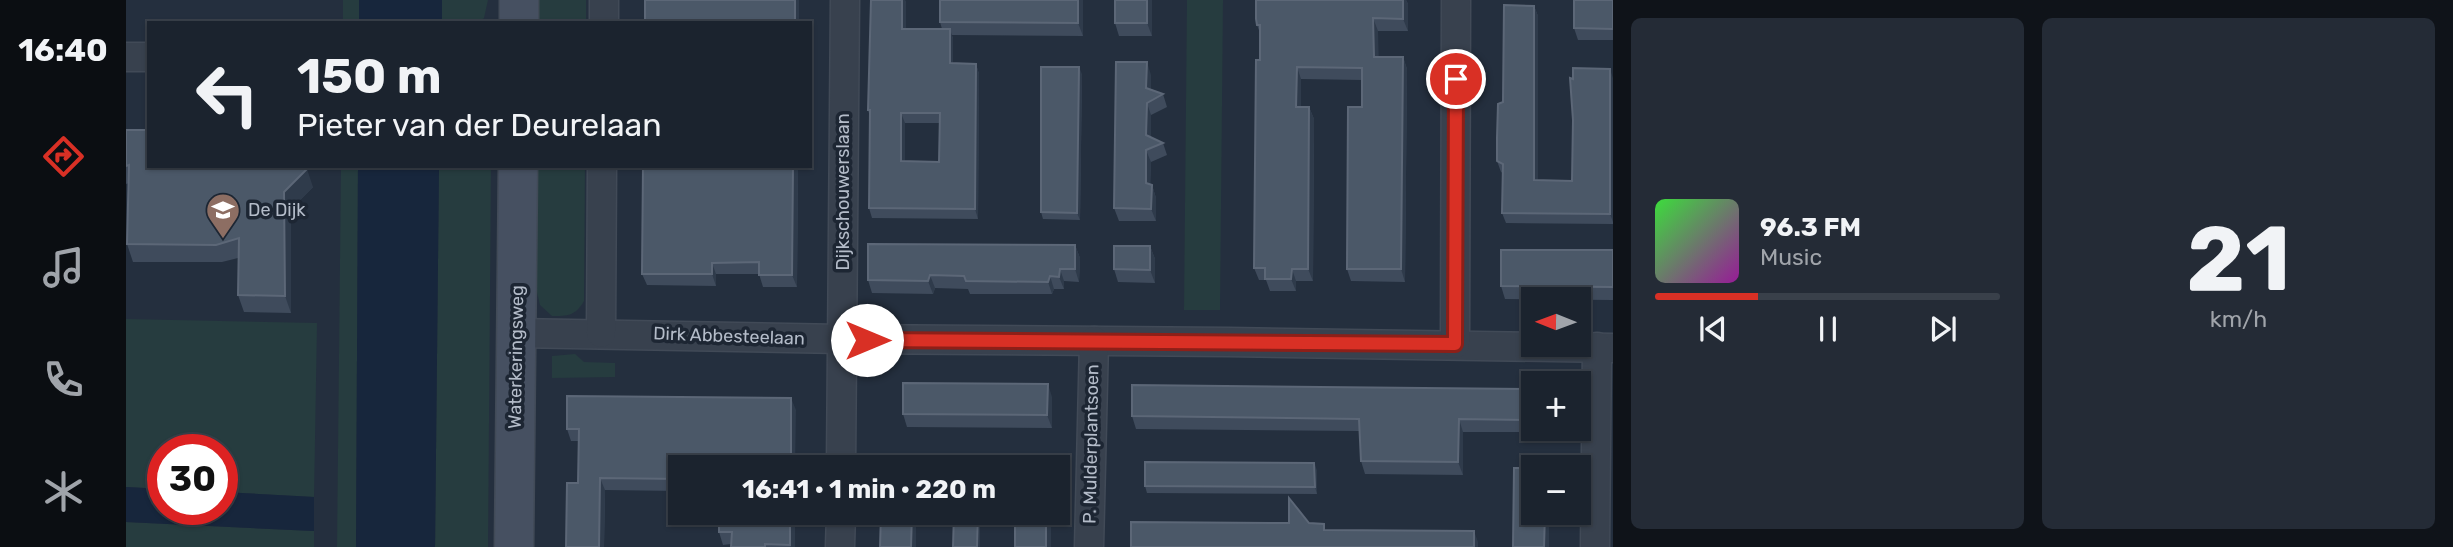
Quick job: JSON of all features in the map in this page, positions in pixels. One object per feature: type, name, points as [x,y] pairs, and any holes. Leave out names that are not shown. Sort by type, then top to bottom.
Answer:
[{"type":"street","points":[[519,0],[519,21]]},
{"type":"street","points":[[604,0],[604,21]]},
{"type":"street","name":"Dijkschouwerslaan","points":[[841,455],[845,0]]},
{"type":"street","points":[[1455,344],[1456,0]]},
{"type":"street","points":[[126,57],[147,57]]},
{"type":"street","name":"Waterkeringsweg","points":[[514,547],[518,168]]},
{"type":"street","points":[[601,333],[602,168]]},
{"type":"street","name":"Dirk Abbesteelaan","points":[[516,332],[842,340],[1455,344],[1605,348]]},
{"type":"street","name":"P. Mulderplantsoen","points":[[1088,547],[1094,341]]},
{"type":"street","points":[[1595,547],[1605,348]]},
{"type":"street","points":[[840,547],[841,525]]},
{"type":"green space","points":[[343,0],[359,0],[359,21],[343,21]]},
{"type":"green space","points":[[442,0],[488,0],[484,18],[480,21],[442,21]]},
{"type":"green space","points":[[536,0],[586,0],[586,21],[536,21]]},
{"type":"green space","points":[[1187,0],[1223,0],[1220,310],[1184,310]]},
{"type":"green space","points":[[341,168],[358,168],[356,547],[337,547]]},
{"type":"green space","points":[[439,168],[491,168],[488,547],[435,547]]},
{"type":"green space","points":[[534,168],[585,168],[584,301],[574,312],[552,316],[540,305],[533,276]]},
{"type":"green space","points":[[126,319],[317,323],[314,497],[238,493],[238,434],[147,434],[147,488],[126,487]]},
{"type":"green space","points":[[575,354],[584,362],[615,363],[615,377],[552,378],[552,356]]},
{"type":"green space","points":[[126,522],[314,531],[314,547],[126,547]]},
{"type":"water","points":[[359,0],[442,0],[442,21],[359,21]]},
{"type":"water","points":[[358,168],[439,168],[435,547],[356,547]]},
{"type":"water","points":[[126,487],[147,488],[147,523],[126,522]]},
{"type":"water","points":[[238,493],[314,497],[314,531],[189,525],[238,525]]},
{"type":"building","points":[[645,0],[795,0],[795,21],[645,21]]},
{"type":"building","points":[[871,0],[902,0],[902,29],[950,29],[950,63],[976,64],[975,209],[869,208]],"holes":[[[901,113],[940,113],[939,162],[901,161]]]},
{"type":"building","points":[[940,0],[1078,0],[1078,23],[940,22]]},
{"type":"building","points":[[1115,0],[1147,0],[1147,23],[1115,23]]},
{"type":"building","points":[[1256,0],[1403,0],[1403,19],[1373,18],[1374,57],[1403,57],[1401,269],[1347,269],[1348,107],[1362,107],[1362,68],[1297,67],[1296,107],[1309,107],[1308,269],[1292,269],[1291,279],[1265,279],[1265,268],[1254,268],[1256,60],[1260,60],[1260,25],[1257,25],[1256,19]]},
{"type":"building","points":[[1574,0],[1613,0],[1613,29],[1574,28]]},
{"type":"building","points":[[1504,5],[1534,6],[1534,180],[1572,181],[1573,120],[1570,78],[1573,79],[1573,68],[1610,69],[1610,214],[1502,213],[1503,164],[1497,161],[1497,138],[1498,104],[1503,102]]},
{"type":"building","points":[[1116,62],[1147,62],[1146,88],[1163,94],[1147,103],[1146,135],[1163,143],[1146,150],[1146,183],[1152,185],[1151,209],[1114,208]]},
{"type":"building","points":[[1041,67],[1079,67],[1077,213],[1041,212]]},
{"type":"building","points":[[126,130],[147,130],[147,168],[306,168],[284,192],[285,296],[238,295],[239,238],[216,245],[127,244],[129,165],[126,166]]},
{"type":"building","points":[[643,168],[793,168],[792,275],[759,275],[759,262],[712,263],[712,274],[642,274]]},
{"type":"building","points":[[868,244],[1075,245],[1075,269],[1060,269],[1059,277],[1050,276],[1048,282],[966,281],[964,276],[930,275],[928,281],[868,280]]},
{"type":"building","points":[[1114,246],[1150,246],[1150,270],[1114,269]]},
{"type":"building","points":[[1501,250],[1613,250],[1613,287],[1501,286]]},
{"type":"building","points":[[903,383],[1048,384],[1047,415],[903,414]]},
{"type":"building","points":[[1132,385],[1521,389],[1521,420],[1459,419],[1458,462],[1361,461],[1359,419],[1132,416]]},
{"type":"building","points":[[567,396],[791,398],[791,455],[668,455],[668,479],[600,478],[599,547],[566,547],[567,483],[578,483],[579,429],[567,429]]},
{"type":"building","points":[[1145,462],[1314,463],[1315,487],[1145,486]]},
{"type":"building","points":[[1514,468],[1521,468],[1521,525],[1545,525],[1544,547],[1513,547]]},
{"type":"building","points":[[1289,498],[1309,523],[1324,524],[1324,530],[1474,531],[1474,547],[1131,547],[1131,522],[1289,523]]},
{"type":"building","points":[[719,525],[790,525],[790,545],[731,547],[732,532],[719,532]]},
{"type":"building","points":[[881,525],[912,525],[911,547],[880,547]]},
{"type":"building","points":[[954,525],[978,525],[977,547],[953,547]]},
{"type":"building","points":[[1015,525],[1046,525],[1046,547],[1015,547]]},
{"type":"place","name":"De Dijk","points":[[223,240]]},
{"type":"route","points":[[867,340],[1455,344],[1456,79]]}]
